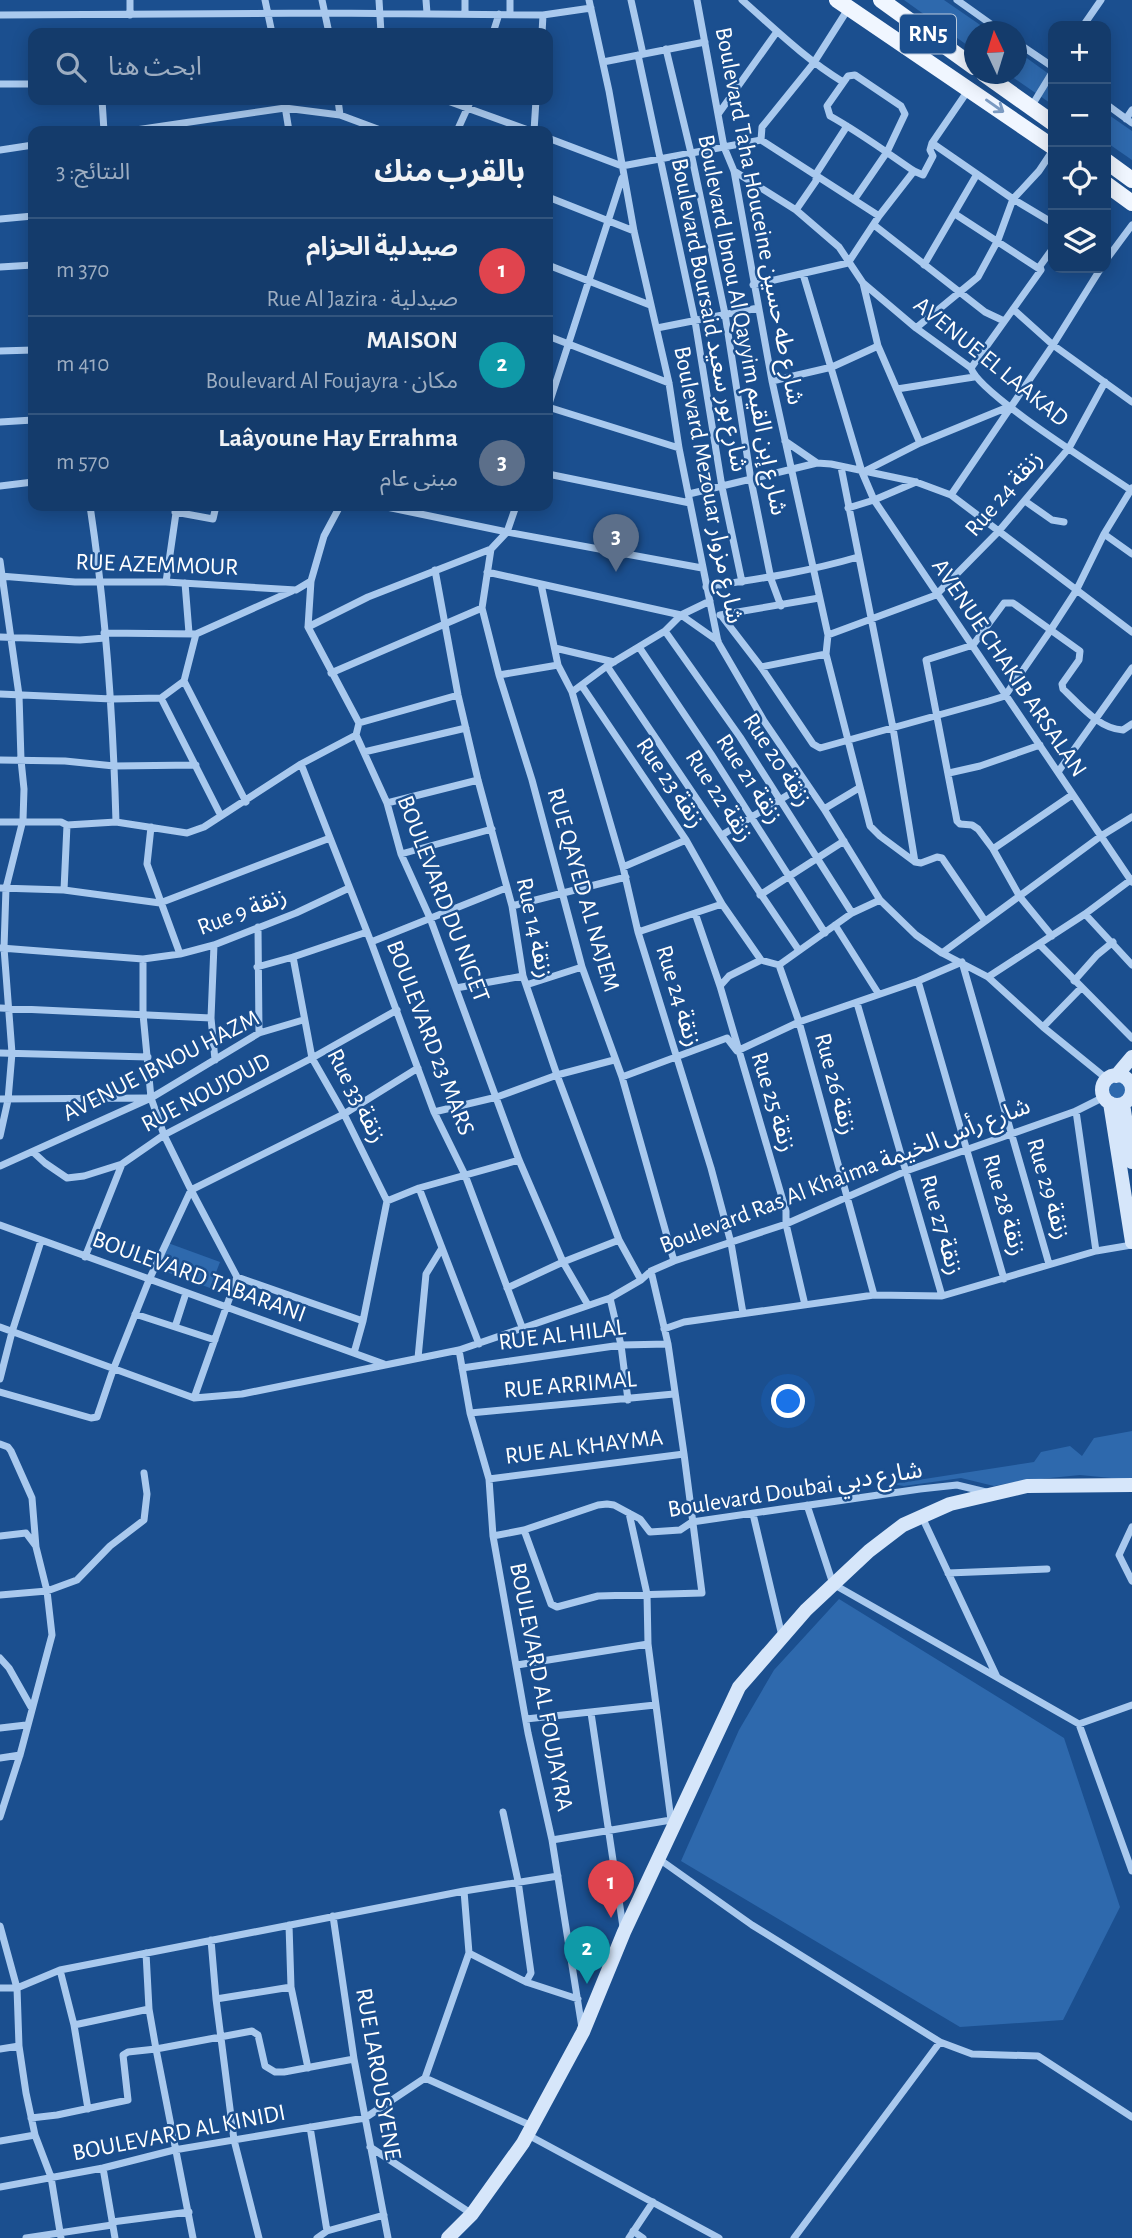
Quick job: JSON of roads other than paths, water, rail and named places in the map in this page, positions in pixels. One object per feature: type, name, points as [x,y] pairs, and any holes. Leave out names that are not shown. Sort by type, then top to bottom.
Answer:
[{"type":"main road","name":"RN5","points":[[881,0],[964,59]]},
{"type":"main road","name":"RN5","points":[[843,4],[1052,147]]},
{"type":"main road","name":"RN5","points":[[998,84],[1048,120]]},
{"type":"main road","points":[[1111,165],[1132,180]]},
{"type":"main road","points":[[1111,188],[1132,203]]},
{"type":"main road","points":[[1125,1095],[1102,1088],[1132,1057]]},
{"type":"main road","points":[[1112,1078],[1124,1077],[1132,1244]]},
{"type":"main road","points":[[1125,1095],[1132,1162]]},
{"type":"main road","points":[[448,2238],[472,2214],[491,2189],[530,2130],[583,2032],[624,1932],[659,1859],[673,1820],[739,1688],[783,1636],[869,1551],[903,1525],[922,1516],[950,1504],[1027,1486],[1132,1485]]},
{"type":"main road","points":[[1112,1486],[1132,1494]]},
{"type":"street","points":[[130,0],[130,15]]},
{"type":"street","points":[[265,0],[271,28]]},
{"type":"street","points":[[322,0],[327,28]]},
{"type":"street","points":[[379,0],[381,28]]},
{"type":"street","points":[[426,0],[427,13]]},
{"type":"street","points":[[465,0],[465,14]]},
{"type":"street","points":[[510,0],[510,14]]},
{"type":"street","name":"Boulevard Boursaid شارع بور سعيد","points":[[631,0],[660,159],[695,321],[722,487],[742,582]]},
{"type":"street","name":"Boulevard Taha Houceine شارع طه حسين","points":[[696,0],[724,147],[734,171],[772,381],[828,635]]},
{"type":"street","points":[[741,0],[813,64],[844,82]]},
{"type":"street","points":[[1086,21],[1101,0]]},
{"type":"street","points":[[959,1],[987,21]]},
{"type":"street","points":[[0,15],[543,15],[590,4]]},
{"type":"street","name":"Boulevard Mezouar شارع مزوار","points":[[590,4],[634,231],[669,383],[702,568],[710,601],[717,615],[718,642],[764,722],[824,808],[880,900],[916,935],[942,953],[988,977],[1042,1027],[1112,1078]]},
{"type":"street","points":[[761,140],[762,127],[813,64],[843,4]]},
{"type":"street","points":[[495,28],[499,14]]},
{"type":"street","points":[[542,28],[543,15]]},
{"type":"street","points":[[719,113],[776,33]]},
{"type":"street","points":[[603,62],[705,42]]},
{"type":"street","name":"Boulevard Ibnou Al Qayyim شارع إبن القيم","points":[[666,50],[725,314],[751,480],[771,579],[781,606]]},
{"type":"street","points":[[1027,50],[1048,65]]},
{"type":"street","points":[[855,200],[887,152],[905,118],[904,110],[855,75],[848,76],[827,106],[830,116],[887,152],[914,171],[923,175],[933,156],[930,150],[932,143],[970,89]]},
{"type":"street","points":[[1031,107],[1048,78]]},
{"type":"street","points":[[0,85],[28,84]]},
{"type":"street","points":[[102,105],[104,126]]},
{"type":"street","points":[[158,126],[278,105]]},
{"type":"street","points":[[284,105],[288,126]]},
{"type":"street","points":[[289,105],[340,115],[370,126]]},
{"type":"street","points":[[339,105],[340,115]]},
{"type":"street","points":[[459,126],[469,105]]},
{"type":"street","points":[[471,105],[521,126]]},
{"type":"street","points":[[533,126],[536,105]]},
{"type":"street","points":[[1111,107],[1129,120],[1132,110]]},
{"type":"street","points":[[796,210],[847,126]]},
{"type":"street","points":[[553,140],[622,166],[761,140],[879,216]]},
{"type":"street","points":[[932,143],[1048,220]]},
{"type":"street","points":[[0,150],[28,146]]},
{"type":"street","points":[[916,328],[978,277],[998,240],[1013,199],[1039,171],[1048,156]]},
{"type":"street","points":[[734,171],[796,210],[831,239],[863,283],[878,345],[920,443]]},
{"type":"street","points":[[753,285],[848,263],[879,216],[914,171]]},
{"type":"street","points":[[924,265],[977,174]]},
{"type":"street","points":[[553,391],[623,177]]},
{"type":"street","points":[[553,199],[634,231]]},
{"type":"street","points":[[955,214],[1041,270]]},
{"type":"street","points":[[0,219],[28,216]]},
{"type":"street","points":[[874,225],[985,312],[1004,321]]},
{"type":"street","points":[[1111,253],[1132,225]]},
{"type":"street","points":[[897,389],[972,372],[1041,270],[1040,266],[1048,255]]},
{"type":"street","points":[[0,267],[28,265]]},
{"type":"street","points":[[553,267],[650,306]]},
{"type":"street","points":[[951,495],[1053,345],[1098,273]]},
{"type":"street","name":"AVENUE CHAKIB ARSALAN","points":[[803,274],[862,472],[874,500],[1132,880]]},
{"type":"street","name":"AVENUE EL LAAKAD","points":[[863,283],[972,372],[1009,407],[1132,490]]},
{"type":"street","points":[[657,328],[758,308]]},
{"type":"street","points":[[1013,309],[1053,345],[1132,402]]},
{"type":"street","points":[[553,338],[669,383]]},
{"type":"street","points":[[772,381],[832,367],[878,345]]},
{"type":"street","points":[[0,351],[28,350]]},
{"type":"street","name":"Rue 24 زنقة","points":[[828,635],[936,595],[998,532],[1069,448],[1105,382]]},
{"type":"street","points":[[862,472],[920,443],[1009,407]]},
{"type":"street","points":[[553,409],[679,448]]},
{"type":"street","points":[[0,422],[28,420]]},
{"type":"street","points":[[785,440],[821,463],[916,482],[951,495],[1132,632]]},
{"type":"street","points":[[553,475],[690,498],[722,487],[821,463]]},
{"type":"street","points":[[841,467],[893,728],[915,862]]},
{"type":"street","points":[[848,508],[916,482]]},
{"type":"street","points":[[0,486],[28,483]]},
{"type":"street","points":[[717,615],[761,667],[813,744],[820,748],[937,717],[1005,696],[1076,591],[1104,534],[1132,490]]},
{"type":"street","points":[[1025,501],[1052,520],[1064,522]]},
{"type":"street","points":[[91,511],[102,581],[104,635],[112,699],[116,822]]},
{"type":"street","points":[[166,582],[176,511]]},
{"type":"street","points":[[183,511],[213,519],[215,511]]},
{"type":"street","points":[[0,822],[61,822],[67,825],[116,822],[187,833],[204,827],[301,764],[356,735],[359,723],[308,627],[311,581],[324,536],[337,511]]},
{"type":"street","points":[[406,511],[702,568]]},
{"type":"street","points":[[308,627],[368,597],[491,549],[507,532],[514,511]]},
{"type":"street","points":[[1104,534],[1132,554]]},
{"type":"street","name":"RUE QAYED AL NAJEM","points":[[491,549],[482,608],[499,675],[532,780],[582,967],[622,1077],[674,1261]]},
{"type":"street","points":[[706,587],[771,579],[858,557]]},
{"type":"street","points":[[0,561],[19,695],[24,789],[23,821],[3,888],[2,948],[10,1009],[12,1054],[0,1136]]},
{"type":"street","name":"Rue 14 زنقة","points":[[435,570],[458,695],[512,906],[523,976],[619,1240],[641,1280]]},
{"type":"street","points":[[486,572],[681,615],[718,642]]},
{"type":"street","name":"RUE AZEMMOUR","points":[[1,576],[75,582],[166,582],[296,590]]},
{"type":"street","points":[[0,637],[80,640],[104,635],[192,634],[296,590],[311,581]]},
{"type":"street","points":[[185,583],[192,634],[184,681],[246,802]]},
{"type":"street","name":"Rue 24 زنقة","points":[[541,584],[558,665],[572,692],[626,877],[638,932],[731,1243],[743,1313]]},
{"type":"street","points":[[717,615],[819,598]]},
{"type":"street","points":[[572,692],[665,631],[681,615],[710,601]]},
{"type":"street","points":[[1052,936],[1020,897],[978,828],[957,821],[926,660],[974,646],[1008,601],[1080,651],[1079,660],[1062,684],[1063,689],[1095,719],[1118,730],[1132,724]]},
{"type":"street","points":[[331,673],[482,608]]},
{"type":"street","name":"Rue 20 زنقة","points":[[665,631],[740,737],[852,913]]},
{"type":"street","points":[[828,635],[826,653],[870,826],[915,862],[920,863],[937,856],[942,859],[985,921]]},
{"type":"street","name":"Rue 21 زنقة","points":[[639,647],[825,933]]},
{"type":"street","points":[[555,648],[611,664]]},
{"type":"street","points":[[761,667],[826,653]]},
{"type":"street","name":"Rue 22 زنقة","points":[[611,664],[760,895],[798,949]]},
{"type":"street","points":[[499,675],[558,665]]},
{"type":"street","points":[[1058,772],[1132,668]]},
{"type":"street","points":[[0,694],[112,699],[160,698],[184,681]]},
{"type":"street","name":"Rue 23 زنقة","points":[[582,686],[686,840],[722,904],[761,960]]},
{"type":"street","points":[[359,723],[458,695]]},
{"type":"street","points":[[160,698],[221,816]]},
{"type":"street","points":[[363,752],[466,728]]},
{"type":"street","name":"BOULEVARD DU NIGET","points":[[356,735],[387,803],[401,853],[430,918],[519,1160],[563,1262],[589,1306]]},
{"type":"street","points":[[949,773],[980,766],[1040,745]]},
{"type":"street","points":[[0,760],[114,766],[195,765]]},
{"type":"street","name":"BOULEVARD 23 MARS","points":[[301,764],[372,942],[434,1112],[465,1175],[522,1327]]},
{"type":"street","points":[[387,803],[478,780]]},
{"type":"street","points":[[722,835],[806,784]]},
{"type":"street","points":[[824,808],[859,788]]},
{"type":"street","points":[[993,849],[1072,795]]},
{"type":"street","points":[[942,953],[1101,836],[1132,817]]},
{"type":"street","points":[[64,890],[67,825]]},
{"type":"street","points":[[151,827],[147,864],[180,954]]},
{"type":"street","points":[[401,853],[492,829]]},
{"type":"street","points":[[3,888],[64,890],[160,903],[330,838]]},
{"type":"street","points":[[623,867],[686,840]]},
{"type":"street","points":[[760,895],[844,841]]},
{"type":"street","points":[[512,906],[626,877]]},
{"type":"street","points":[[988,977],[1132,880]]},
{"type":"street","name":"Rue 9 زنقة","points":[[2,948],[144,959],[180,954],[258,928],[349,888]]},
{"type":"street","points":[[372,942],[506,888]]},
{"type":"street","points":[[720,986],[729,976],[761,960],[779,965],[852,913],[880,900]]},
{"type":"street","points":[[638,932],[722,904]]},
{"type":"street","name":"Rue 25 زنقة","points":[[695,913],[720,986],[786,1211],[786,1224],[805,1305]]},
{"type":"street","points":[[1085,914],[1132,965]]},
{"type":"street","points":[[835,925],[878,993]]},
{"type":"street","points":[[258,928],[260,1033]]},
{"type":"street","points":[[257,967],[367,932]]},
{"type":"street","points":[[1074,981],[1097,955],[1113,942]]},
{"type":"street","points":[[214,944],[211,1018],[215,1060]]},
{"type":"street","points":[[1039,944],[1132,1038]]},
{"type":"street","name":"Rue 33 زنقة","points":[[293,957],[312,1058],[344,1114],[387,1201]]},
{"type":"street","points":[[144,959],[143,1014],[151,1098],[164,1135],[237,1277],[363,1321]]},
{"type":"street","points":[[622,1077],[727,1038],[737,1051],[799,1022],[918,981],[962,962]]},
{"type":"street","name":"Rue 29 زنقة","points":[[962,962],[1049,1265]]},
{"type":"street","name":"Rue 26 زنقة","points":[[779,965],[799,1022],[874,1295]]},
{"type":"street","points":[[526,985],[582,967]]},
{"type":"street","points":[[456,988],[523,976]]},
{"type":"street","name":"Rue 28 زنقة","points":[[918,981],[1004,1279]]},
{"type":"street","points":[[1042,1027],[1081,988]]},
{"type":"street","name":"Rue 27 زنقة","points":[[857,1003],[942,1296]]},
{"type":"street","points":[[0,1008],[211,1018]]},
{"type":"street","name":"RUE NOUJOUD","points":[[33,1152],[67,1178],[122,1164],[164,1135],[312,1058],[397,1010]]},
{"type":"street","name":"AVENUE IBNOU HAZM","points":[[0,1166],[151,1098],[260,1033],[303,1020]]},
{"type":"street","points":[[0,1054],[148,1057]]},
{"type":"street","points":[[434,1112],[497,1097],[557,1074],[614,1060]]},
{"type":"street","points":[[0,1392],[91,1418],[97,1417],[149,1280],[191,1190],[344,1114],[418,1068]]},
{"type":"street","name":"Boulevard Ras Al Khaima شارع رأس الخيمة","points":[[0,1327],[194,1398],[242,1394],[458,1350],[610,1298],[651,1271],[674,1261],[786,1224],[906,1171],[1125,1095]]},
{"type":"street","points":[[4,1100],[151,1098]]},
{"type":"street","points":[[1076,1111],[1096,1251]]},
{"type":"street","points":[[354,1353],[387,1201],[419,1188],[519,1160]]},
{"type":"street","points":[[85,1256],[122,1164]]},
{"type":"street","points":[[419,1188],[480,1344]]},
{"type":"street","name":"BOULEVARD TABARANI","points":[[0,1225],[384,1364]]},
{"type":"street","points":[[508,1288],[619,1240]]},
{"type":"street","points":[[0,1380],[41,1241]]},
{"type":"street","points":[[664,1329],[684,1322],[874,1295],[942,1296],[1096,1251],[1132,1244]]},
{"type":"street","points":[[418,1358],[426,1274],[442,1248]]},
{"type":"street","points":[[524,1530],[551,1604],[557,1607],[598,1596],[702,1593],[668,1344],[651,1271]]},
{"type":"street","points":[[194,1398],[237,1277]]},
{"type":"street","points":[[175,1327],[186,1293]]},
{"type":"street","points":[[610,1298],[621,1345],[628,1399]]},
{"type":"street","points":[[135,1314],[215,1340]]},
{"type":"street","name":"RUE AL HILAL","points":[[462,1368],[621,1345],[668,1344]]},
{"type":"street","name":"BOULEVARD AL FOUJAYRA","points":[[458,1350],[470,1413],[489,1479],[493,1536],[558,1876],[583,2032]]},
{"type":"street","name":"RUE ARRIMAL","points":[[470,1413],[674,1394]]},
{"type":"street","points":[[0,1444],[11,1451],[32,1498],[36,1547],[47,1591],[52,1635],[20,1755],[0,1817]]},
{"type":"street","name":"RUE AL KHAYMA","points":[[489,1479],[684,1454]]},
{"type":"street","points":[[0,1595],[47,1591],[77,1580],[110,1546],[144,1520],[147,1494],[144,1473]]},
{"type":"street","name":"Boulevard Doubai شارع دبي","points":[[493,1536],[524,1530],[598,1505],[614,1504],[640,1519],[650,1532],[680,1530],[692,1522],[957,1485],[991,1494]]},
{"type":"street","points":[[807,1505],[833,1584],[1079,1724],[1132,1871]]},
{"type":"street","points":[[551,1840],[673,1820],[648,1644],[647,1594],[629,1513]]},
{"type":"street","points":[[753,1514],[783,1636]]},
{"type":"street","points":[[922,1516],[997,1678]]},
{"type":"street","points":[[1132,1527],[1119,1555],[1132,1581]]},
{"type":"street","points":[[0,1536],[26,1533],[36,1547]]},
{"type":"street","points":[[948,1573],[1047,1569]]},
{"type":"street","points":[[517,1665],[648,1644]]},
{"type":"street","points":[[0,1658],[9,1668],[31,1707]]},
{"type":"street","points":[[526,1719],[655,1704]]},
{"type":"street","points":[[1079,1724],[1132,1704]]},
{"type":"street","points":[[590,1713],[624,1932]]},
{"type":"street","points":[[0,1728],[26,1725]]},
{"type":"street","points":[[0,1758],[20,1755]]},
{"type":"street","points":[[503,1812],[518,1881],[531,1973],[526,1982]]},
{"type":"street","points":[[659,1859],[752,1925],[940,2042],[972,2054],[1038,2056],[1132,2117]]},
{"type":"street","points":[[0,1988],[17,1987],[60,1969],[464,1891],[558,1876]]},
{"type":"street","points":[[365,2118],[425,2078],[469,1953],[464,1891]]},
{"type":"street","name":"RUE LAROUSYENE","points":[[333,1916],[354,2059],[388,2238]]},
{"type":"street","points":[[289,1925],[291,1987],[308,2068]]},
{"type":"street","points":[[0,1926],[17,1987],[19,2046],[31,2118],[51,2177],[61,2236]]},
{"type":"street","points":[[211,1940],[234,2140],[259,2238]]},
{"type":"street","points":[[146,1953],[149,2009],[193,2238]]},
{"type":"street","points":[[469,1953],[526,1982],[578,1999]]},
{"type":"street","points":[[60,1969],[74,2025],[88,2109]]},
{"type":"street","points":[[216,1999],[291,1987]]},
{"type":"street","points":[[74,2025],[149,2009]]},
{"type":"street","points":[[31,2118],[128,2100],[122,2062],[123,2055],[128,2052],[256,2032],[265,2066],[271,2071],[280,2073],[354,2059]]},
{"type":"street","points":[[794,2238],[940,2042]]},
{"type":"street","points":[[0,2049],[19,2046]]},
{"type":"street","points":[[425,2078],[530,2130],[719,2238]]},
{"type":"street","name":"BOULEVARD AL KINIDI","points":[[0,2187],[103,2168],[174,2150],[365,2118]]},
{"type":"street","points":[[310,2127],[327,2231]]},
{"type":"street","points":[[0,2141],[35,2135]]},
{"type":"street","points":[[370,2147],[472,2214]]},
{"type":"street","points":[[103,2168],[115,2238]]},
{"type":"street","points":[[643,2238],[631,2235],[653,2202]]},
{"type":"street","points":[[26,2238],[61,2236],[112,2223],[189,2212]]},
{"type":"street","points":[[317,2238],[327,2231],[384,2215]]},
{"type":"place","name":"Laâyoune Hay Errahma","points":[[616,572]]},
{"type":"place","name":"صيدلية الحزام","points":[[611,1918]]},
{"type":"place","name":"MAISON","points":[[587,1984]]}]
